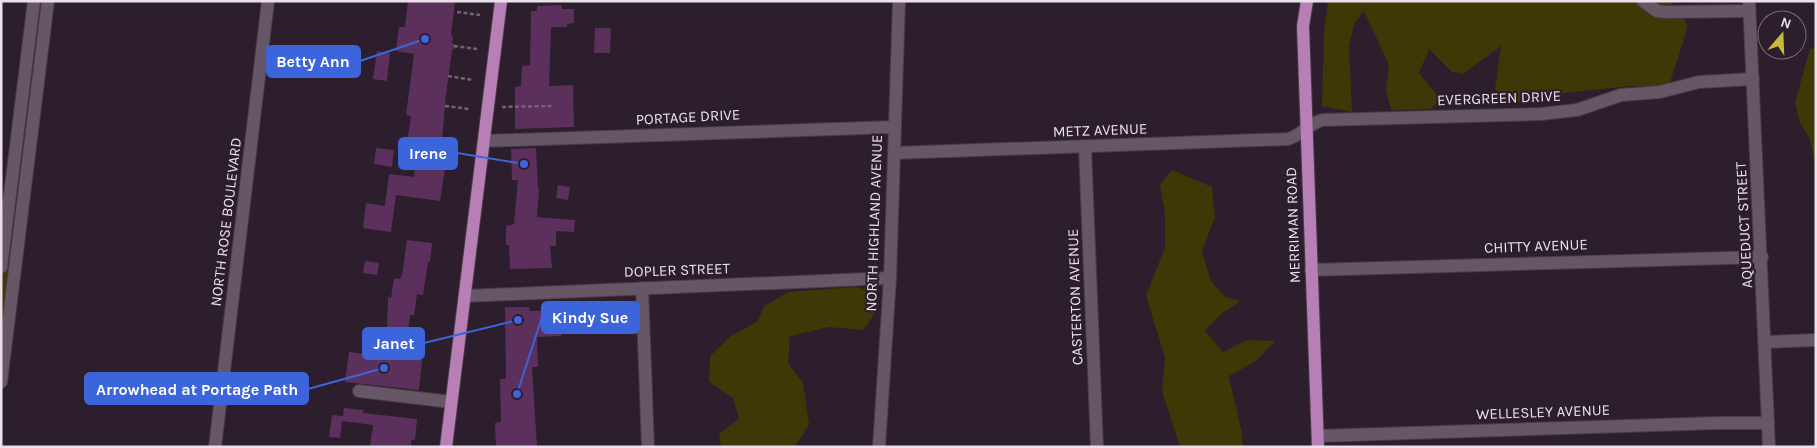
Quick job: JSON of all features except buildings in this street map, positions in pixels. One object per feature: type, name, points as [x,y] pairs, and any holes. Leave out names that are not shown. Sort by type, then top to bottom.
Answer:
[{"type":"main road","points":[[446,447],[450,402],[465,296],[501,1]]},
{"type":"main road","name":"MERRIMAN ROAD","points":[[1306,1],[1302,26],[1318,441]]},
{"type":"street","points":[[1,267],[34,1]]},
{"type":"street","points":[[1,382],[48,1]]},
{"type":"street","name":"NORTH ROSE BOULEVARD","points":[[215,447],[268,1]]},
{"type":"street","name":"NORTH HIGHLAND AVENUE","points":[[880,447],[890,278],[899,1]]},
{"type":"street","points":[[1643,1],[1657,11],[1665,12],[1749,6]]},
{"type":"street","name":"AQUEDUCT STREET","points":[[1749,6],[1762,256],[1769,447]]},
{"type":"street","points":[[29,46],[42,47]]},
{"type":"street","name":"EVERGREEN DRIVE","points":[[1306,131],[1312,124],[1322,120],[1541,114],[1577,110],[1621,95],[1660,92],[1706,81],[1753,79]]},
{"type":"street","name":"PORTAGE DRIVE","points":[[484,142],[894,127]]},
{"type":"street","name":"METZ AVENUE","points":[[894,153],[1288,139],[1306,131]]},
{"type":"street","name":"CASTERTON AVENUE","points":[[1085,147],[1097,447]]},
{"type":"street","points":[[6,226],[20,227]]},
{"type":"street","name":"CHITTY AVENUE","points":[[1312,270],[1762,256]]},
{"type":"street","name":"DOPLER STREET","points":[[465,296],[890,278]]},
{"type":"street","points":[[642,288],[648,447]]},
{"type":"street","points":[[1765,342],[1816,340]]},
{"type":"street","points":[[359,391],[450,402]]},
{"type":"street","name":"WELLESLEY AVENUE","points":[[1318,441],[1718,422],[1768,423]]},
{"type":"path","points":[[456,12],[480,15]]},
{"type":"path","points":[[454,46],[476,49]]},
{"type":"path","points":[[448,76],[473,80]]},
{"type":"path","points":[[445,106],[469,109]]},
{"type":"path","points":[[502,108],[552,106]]},
{"type":"shaded area","points":[[1328,1],[1671,1],[1688,26],[1669,86],[1631,86],[1553,94],[1526,103],[1502,100],[1495,89],[1501,46],[1463,74],[1452,72],[1429,49],[1419,73],[1440,99],[1431,109],[1391,110],[1386,90],[1389,65],[1364,11],[1354,24],[1349,46],[1352,112],[1322,106],[1324,32]]},
{"type":"shaded area","points":[[1816,48],[1816,171],[1810,139],[1799,121],[1795,102],[1810,49]]},
{"type":"shaded area","points":[[29,61],[33,63],[14,219],[9,218]]},
{"type":"shaded area","points":[[1172,170],[1212,187],[1215,217],[1202,251],[1211,281],[1225,297],[1240,301],[1220,315],[1205,331],[1223,352],[1247,340],[1275,341],[1256,361],[1229,376],[1241,429],[1243,447],[1180,447],[1162,391],[1165,358],[1146,295],[1165,248],[1165,213],[1160,185]]},
{"type":"shaded area","points":[[11,250],[1,329],[1,287],[6,251]]},
{"type":"shaded area","points":[[854,287],[873,291],[875,298],[875,312],[863,330],[829,327],[790,336],[788,363],[803,383],[809,424],[795,447],[721,447],[719,434],[739,419],[733,398],[709,382],[710,356],[731,336],[758,321],[764,306],[789,292]]},
{"type":"place","name":"Betty Ann","points":[[425,39]]},
{"type":"place","name":"Irene","points":[[524,164]]},
{"type":"place","name":"Janet","points":[[518,320]]},
{"type":"place","name":"Arrowhead at Portage Path","points":[[384,368]]},
{"type":"place","name":"Kindy Sue","points":[[517,394]]}]
